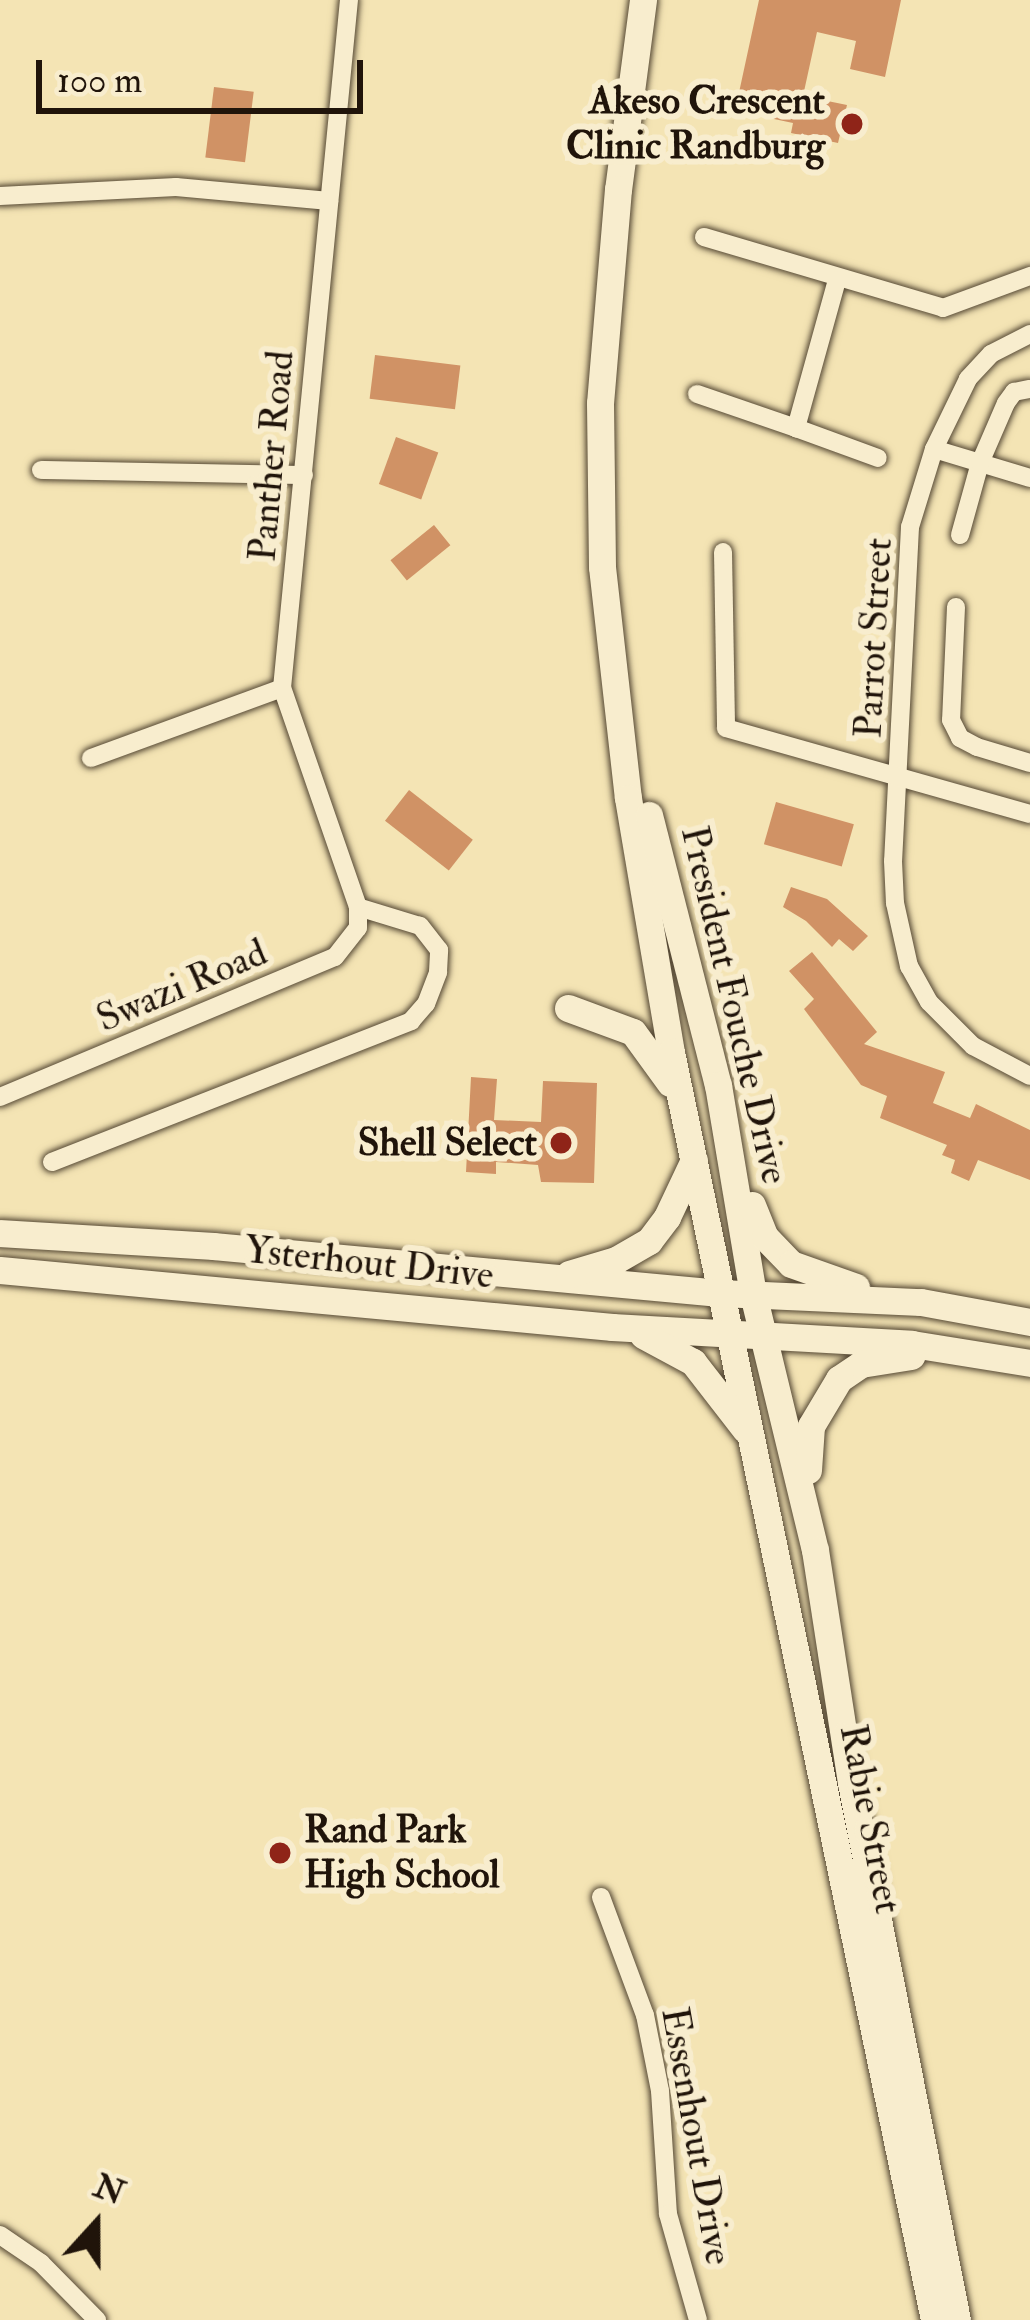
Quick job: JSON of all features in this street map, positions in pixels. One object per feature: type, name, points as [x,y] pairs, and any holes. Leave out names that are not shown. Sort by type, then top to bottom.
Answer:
[{"type":"street","name":"Panther Road","points":[[350,0],[282,688],[358,907]]},
{"type":"street","name":"President Fouche Drive","points":[[625,0],[628,90]]},
{"type":"street","name":"President Fouche Drive","points":[[643,0],[628,90],[600,403],[602,567],[655,967],[730,1334]]},
{"type":"street","points":[[0,196],[176,187],[328,201]]},
{"type":"street","points":[[704,237],[837,280],[950,308],[1030,276]]},
{"type":"street","points":[[796,428],[837,280]]},
{"type":"street","name":"Parrot Street","points":[[1030,334],[976,366],[934,449],[907,551],[893,881],[909,966],[929,1002],[956,1033],[1030,1076]]},
{"type":"street","points":[[960,535],[980,463],[1006,403],[1014,392],[1030,389]]},
{"type":"street","points":[[697,394],[878,458]]},
{"type":"street","points":[[934,449],[1030,478]]},
{"type":"street","points":[[41,470],[304,475]]},
{"type":"street","points":[[723,552],[726,728],[1030,814]]},
{"type":"street","points":[[956,607],[951,720],[960,738],[976,747],[1030,763]]},
{"type":"street","points":[[91,758],[282,688]]},
{"type":"street","name":"President Fouche Drive","points":[[622,737],[644,794],[730,1157],[764,1335]]},
{"type":"street","points":[[52,1162],[411,1022],[426,1004],[439,950],[420,926],[358,907]]},
{"type":"street","name":"Swazi Road","points":[[0,1097],[335,957],[356,935],[358,907]]},
{"type":"street","points":[[568,1007],[632,1032],[686,1106]]},
{"type":"street","points":[[730,1157],[765,1237],[791,1264],[831,1281],[1030,1322]]},
{"type":"street","points":[[553,1278],[616,1259],[649,1241],[668,1217],[694,1160]]},
{"type":"street","name":"Ysterhout Drive","points":[[0,1233],[720,1293],[921,1302]]},
{"type":"street","name":"Ysterhout Drive","points":[[0,1270],[612,1327],[911,1344],[1018,1360]]},
{"type":"street","points":[[612,1327],[651,1338],[693,1362],[752,1437]]},
{"type":"street","name":"Rabie Street","points":[[730,1334],[934,2320]]},
{"type":"street","name":"Rabie Street","points":[[764,1335],[815,1550],[851,1783],[957,2320]]},
{"type":"street","points":[[815,1550],[808,1439],[819,1407],[839,1379],[862,1364],[895,1355],[1018,1360]]},
{"type":"street","name":"Essenhout Drive","points":[[601,1897],[645,2014],[660,2091],[668,2214],[698,2320]]},
{"type":"street","points":[[0,2235],[41,2263],[97,2320]]},
{"type":"building","points":[[759,0],[901,0],[885,77],[850,69],[856,41],[817,32],[803,96],[847,105],[838,143],[791,133],[793,123],[735,111]]},
{"type":"building","points":[[214,87],[254,92],[245,162],[205,157]]},
{"type":"building","points":[[375,355],[460,365],[455,409],[370,399]]},
{"type":"building","points":[[396,437],[438,452],[421,499],[379,484]]},
{"type":"building","points":[[434,525],[450,545],[407,580],[390,560]]},
{"type":"building","points":[[409,790],[473,840],[449,871],[385,821]]},
{"type":"building","points":[[776,802],[854,824],[842,867],[764,844]]},
{"type":"building","points":[[791,887],[827,899],[868,936],[853,951],[839,939],[832,947],[806,921],[783,907]]},
{"type":"building","points":[[812,952],[877,1032],[864,1044],[945,1072],[933,1103],[970,1118],[976,1104],[1030,1130],[1030,1180],[978,1160],[969,1181],[951,1173],[955,1160],[942,1155],[947,1145],[880,1118],[887,1096],[861,1085],[804,1009],[814,999],[789,971]]},
{"type":"building","points":[[471,1077],[497,1079],[494,1120],[541,1122],[543,1081],[597,1083],[594,1183],[541,1182],[538,1165],[496,1162],[496,1174],[466,1172]]},
{"type":"place","name":"Akeso Crescent Clinic Randburg","points":[[852,124]]},
{"type":"place","name":"Shell Select","points":[[561,1143]]},
{"type":"place","name":"Rand Park High School","points":[[280,1853]]}]
